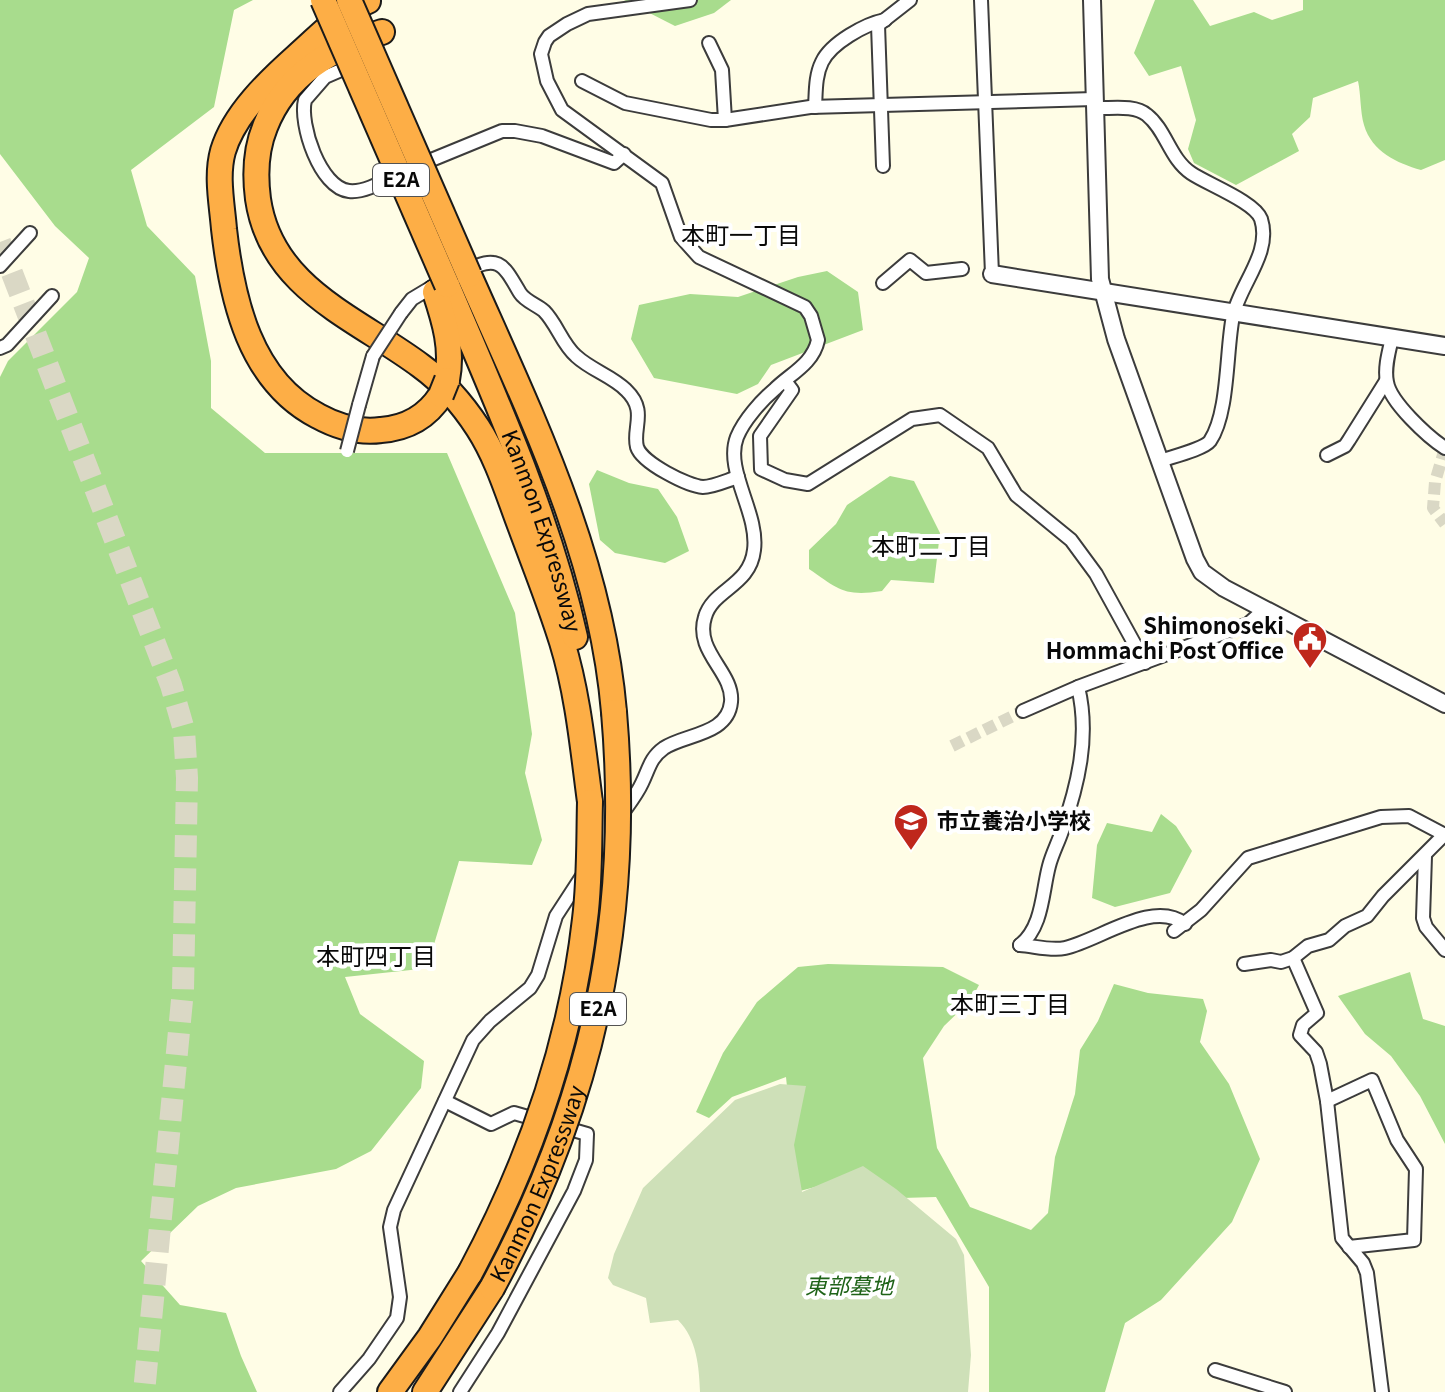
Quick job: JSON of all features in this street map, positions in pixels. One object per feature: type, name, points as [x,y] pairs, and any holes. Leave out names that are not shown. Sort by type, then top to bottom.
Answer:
[{"type":"highway","points":[[323,0],[373,114],[388,169],[450,283],[450,352],[444,387],[426,413],[400,429],[369,431],[333,424],[309,411],[272,381],[258,358],[239,307],[226,242],[221,175],[223,151],[237,123],[259,93],[333,23],[353,7],[368,1]]},
{"type":"highway","name":"Kanmon Expressway","points":[[349,0],[450,283],[534,498],[565,596],[584,693],[590,802],[585,917],[565,1029],[520,1167],[470,1273],[430,1337],[390,1392]]},
{"type":"highway","points":[[385,42],[353,41],[325,55],[295,80],[274,109],[263,132],[257,164],[257,195],[263,224],[279,255],[303,285],[333,310],[435,377],[462,406],[486,441],[535,560],[563,644],[576,698],[590,802]]},
{"type":"highway","name":"Kanmon Expressway","points":[[425,1392],[492,1288],[530,1215],[555,1153],[577,1092],[599,1006],[613,922],[618,863],[614,712],[596,600],[579,542],[537,429],[450,283]]},
{"type":"street","points":[[341,1392],[397,1318],[400,1297],[390,1227],[406,1181],[473,1040],[490,1021],[530,988],[538,975],[556,916],[642,785],[652,760],[674,743],[713,728],[730,707],[729,689],[706,648],[703,631],[706,613],[711,605],[739,582],[753,558],[755,535],[752,516],[738,477],[735,453],[738,435],[777,386],[786,382],[806,363],[817,347],[817,331],[808,310],[790,298],[699,257],[681,237],[662,183],[558,106],[547,81],[541,54],[549,36],[588,14],[690,0]]},
{"type":"street","points":[[883,166],[878,25],[910,0]]},
{"type":"street","points":[[981,0],[992,274],[1445,346]]},
{"type":"street","points":[[1092,0],[1100,279],[1116,339],[1202,572],[1224,588],[1445,704]]},
{"type":"street","points":[[815,107],[818,74],[826,55],[862,27],[885,20]]},
{"type":"street","points":[[385,42],[325,77],[305,100],[305,123],[315,156],[328,179],[340,190],[359,191],[502,131],[542,136],[614,163],[624,154]]},
{"type":"street","points":[[709,43],[722,70],[725,120]]},
{"type":"street","points":[[582,81],[625,103],[705,119],[725,120],[815,107],[985,102],[1094,104],[1146,113],[1179,163],[1189,172],[1259,214],[1263,242],[1233,313],[1218,420],[1209,442],[1160,461]]},
{"type":"street","points":[[0,266],[30,233]]},
{"type":"street","points":[[883,283],[910,260],[926,273],[962,269]]},
{"type":"street","points":[[347,451],[373,356],[401,313],[412,299],[424,291],[483,262],[493,262],[510,273],[521,295],[545,312],[575,356],[627,391],[639,417],[636,442],[643,459],[662,471],[703,487],[738,477]]},
{"type":"street","points":[[0,348],[7,345],[52,296]]},
{"type":"street","points":[[1327,455],[1345,446],[1386,381],[1392,338]]},
{"type":"street","points":[[1386,381],[1414,422],[1445,448]]},
{"type":"street","points":[[786,382],[792,390],[760,436],[761,469],[785,480],[808,484],[912,419],[940,415],[988,448],[1016,495],[1071,540],[1096,574],[1145,663]]},
{"type":"street","points":[[1023,711],[1078,687],[1248,624],[1265,609]]},
{"type":"street","points":[[1078,687],[1084,721],[1076,788],[1050,861],[1041,907],[1028,937],[1020,945],[1060,949],[1153,915],[1176,917],[1180,927],[1201,910],[1248,858],[1381,817],[1409,816],[1445,834],[1367,916],[1345,926],[1329,940],[1308,946],[1293,958],[1281,962],[1271,960],[1244,964]]},
{"type":"street","points":[[1425,856],[1423,918],[1426,927],[1445,950]]},
{"type":"street","points":[[1293,958],[1317,1013],[1303,1025],[1300,1035],[1316,1052],[1327,1101],[1342,1238],[1363,1263],[1367,1273],[1382,1392]]},
{"type":"street","points":[[1327,1101],[1372,1080],[1397,1140],[1417,1175],[1414,1240],[1349,1247]]},
{"type":"street","points":[[445,1101],[485,1123],[491,1124],[514,1113],[587,1134],[589,1148],[579,1181],[530,1275],[460,1392]]},
{"type":"street","points":[[1215,1370],[1285,1392]]},
{"type":"green space","points":[[0,0],[253,0],[234,10],[214,107],[131,170],[147,226],[195,276],[211,361],[211,408],[265,453],[447,453],[515,613],[532,734],[525,773],[542,840],[532,865],[459,861],[432,951],[420,969],[345,977],[360,1014],[424,1061],[421,1088],[371,1151],[336,1169],[236,1188],[198,1206],[141,1261],[180,1305],[226,1313],[257,1392],[0,1392],[0,377],[8,361],[77,292],[89,258],[55,226],[0,154]]},
{"type":"green space","points":[[624,0],[731,0],[714,13],[675,26]]},
{"type":"green space","points":[[1155,0],[1193,0],[1210,26],[1254,12],[1272,20],[1303,10],[1303,0],[1445,0],[1445,160],[1421,170],[1395,160],[1379,149],[1364,125],[1358,81],[1313,98],[1310,117],[1292,134],[1299,151],[1236,185],[1194,163],[1188,149],[1196,120],[1181,66],[1149,76],[1134,53]]},
{"type":"green space","points":[[827,271],[858,292],[863,330],[771,365],[758,384],[737,394],[654,378],[631,339],[639,305],[690,294],[738,297]]},
{"type":"green space","points":[[597,470],[629,483],[658,489],[677,517],[689,551],[665,563],[615,553],[600,540],[589,484]]},
{"type":"green space","points":[[890,476],[914,481],[940,533],[934,583],[891,580],[882,591],[859,593],[842,590],[809,569],[809,550],[836,524],[847,505]]},
{"type":"green space","points":[[1161,814],[1176,826],[1192,851],[1170,893],[1115,907],[1092,898],[1097,845],[1107,823],[1152,832]]},
{"type":"green space","points":[[828,964],[943,967],[979,985],[971,1000],[944,1026],[923,1058],[937,1148],[970,1207],[1031,1230],[1048,1213],[1055,1157],[1075,1094],[1080,1050],[1098,1021],[1114,984],[1148,993],[1203,999],[1207,1011],[1200,1042],[1229,1084],[1260,1159],[1232,1222],[1161,1300],[1125,1323],[1105,1392],[989,1392],[989,1287],[936,1197],[902,1198],[849,1178],[800,1191],[780,1168],[791,1126],[786,1077],[732,1097],[709,1118],[696,1112],[723,1053],[757,1002],[798,967]]},
{"type":"green space","points":[[1410,972],[1423,1019],[1445,1026],[1445,1144],[1420,1096],[1391,1056],[1365,1034],[1338,996]]},
{"type":"green space","name":"東部墓地","points":[[780,1084],[806,1086],[794,1145],[802,1192],[863,1166],[956,1239],[964,1255],[971,1355],[968,1392],[700,1392],[696,1354],[678,1320],[650,1323],[646,1298],[613,1285],[608,1278],[614,1254],[643,1188],[735,1100]]},
{"type":"tunnel","points":[[0,242],[171,685],[184,730],[187,778],[183,990],[144,1392]]},
{"type":"tunnel","points":[[1445,448],[1435,482],[1433,508],[1445,524]]},
{"type":"tunnel","points":[[952,746],[1023,711]]},
{"type":"place","name":"Shimonoseki Hommachi Post Office","points":[[1310,670]]},
{"type":"place","name":"市立養治小学校","points":[[911,852]]},
{"type":"district","name":"本町一丁目","points":[[741,236]]},
{"type":"district","name":"本町二丁目","points":[[931,547]]},
{"type":"district","name":"本町四丁目","points":[[376,957]]},
{"type":"district","name":"本町三丁目","points":[[1010,1005]]}]
